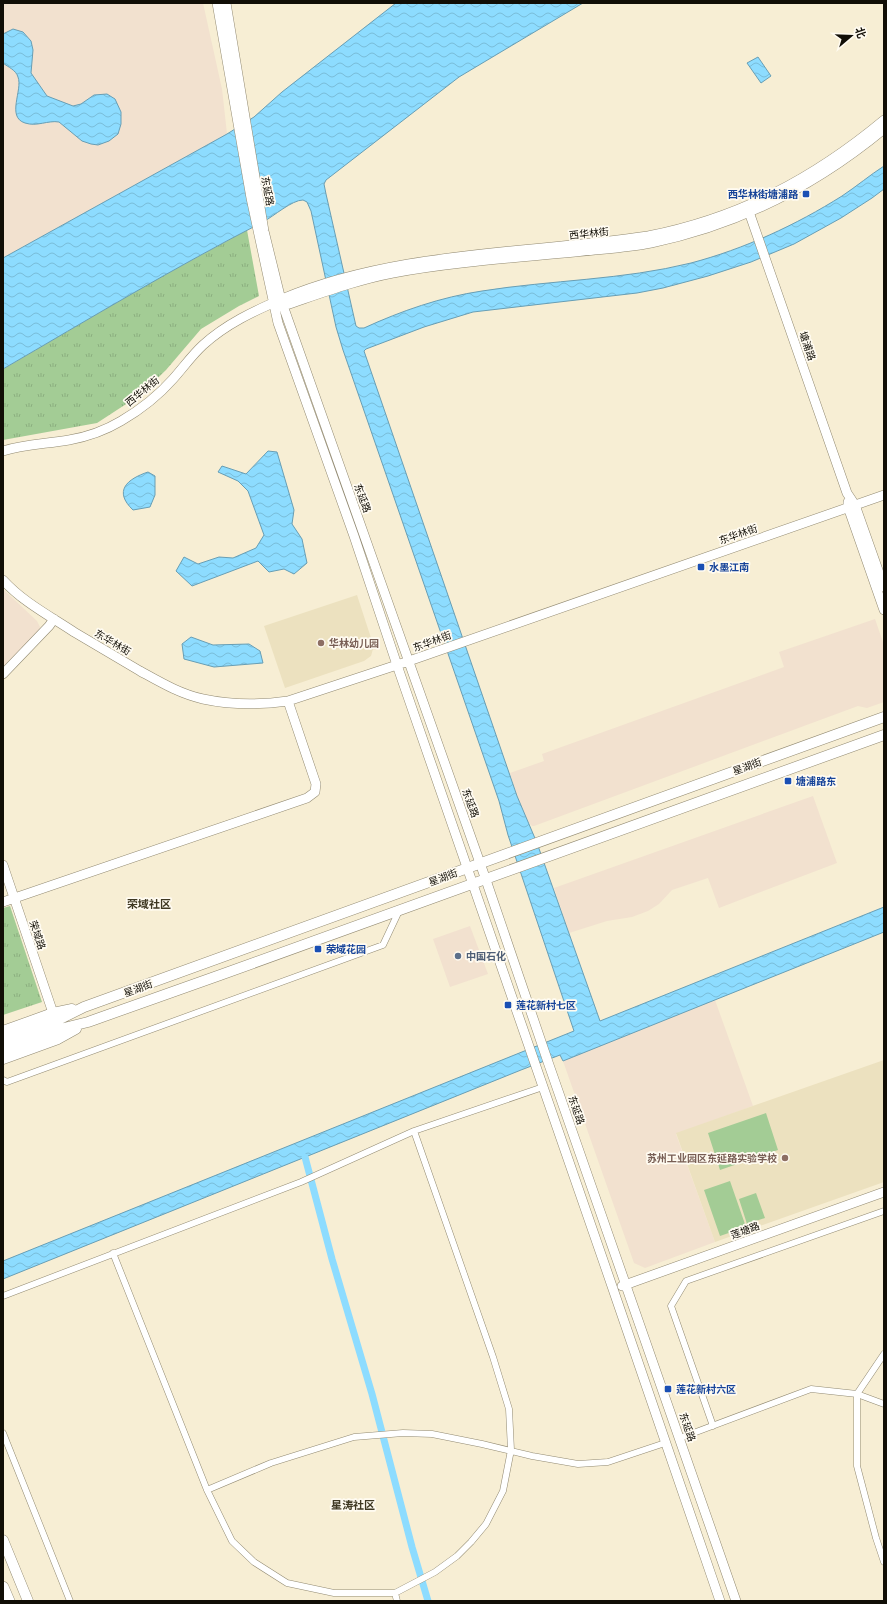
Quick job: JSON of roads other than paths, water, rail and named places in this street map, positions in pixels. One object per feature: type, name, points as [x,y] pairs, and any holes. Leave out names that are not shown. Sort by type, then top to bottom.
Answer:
[{"type":"highway","points":[[3,1587],[9,1601]]},
{"type":"main road","name":"东延路","points":[[217,3],[239,109],[261,233],[279,303],[481,863],[548,1062],[627,1284],[736,1601]]},
{"type":"main road","name":"东延路","points":[[226,3],[239,109]]},
{"type":"main road","name":"西华林街","points":[[748,210],[827,163],[884,120]]},
{"type":"main road","name":"西华林街","points":[[3,452],[23,446],[82,438],[121,422],[139,410],[164,389],[189,359],[216,334],[244,317],[279,303],[347,281],[371,271],[416,263],[648,236],[703,223],[748,210],[803,186],[835,166],[884,129]]},
{"type":"main road","name":"塘浦路","points":[[748,210],[766,257],[847,493],[884,587]]},
{"type":"main road","name":"东延路","points":[[279,303],[278,323],[354,536],[397,666],[530,1047],[720,1601]]},
{"type":"main road","name":"东华林街","points":[[3,580],[26,600],[54,619],[105,651],[168,686],[203,699],[225,702],[269,704],[288,701],[397,666],[884,495]]},
{"type":"main road","name":"塘浦路","points":[[852,506],[884,610]]},
{"type":"main road","points":[[3,674],[54,619]]},
{"type":"main road","points":[[3,902],[307,798],[315,792],[316,784],[288,701]]},
{"type":"main road","name":"星湖街","points":[[3,1041],[54,1022],[84,1007],[884,717]]},
{"type":"main road","name":"星湖街","points":[[3,1050],[56,1030],[88,1022],[473,885],[518,867],[884,735]]},
{"type":"main road","name":"荣域路","points":[[3,865],[53,1013]]},
{"type":"main road","points":[[3,1031],[53,1013],[84,1007]]},
{"type":"main road","points":[[3,1059],[58,1038],[88,1022]]},
{"type":"main road","name":"莲塘路","points":[[613,1288],[884,1192]]},
{"type":"main road","points":[[3,1540],[28,1601]]},
{"type":"street","points":[[3,1080],[7,1082],[384,946],[399,911]]},
{"type":"street","points":[[3,1296],[301,1182],[414,1131],[543,1087]]},
{"type":"street","points":[[113,1253],[207,1490],[232,1541],[254,1562],[287,1583],[334,1592],[395,1592],[428,1576],[457,1556],[486,1524],[502,1492],[511,1450],[509,1408],[414,1131]]},
{"type":"street","points":[[712,1426],[671,1306],[686,1281],[884,1211]]},
{"type":"street","points":[[884,1354],[858,1394],[858,1466],[876,1538],[884,1562]]},
{"type":"street","points":[[680,1438],[811,1389],[858,1394],[884,1404]]},
{"type":"street","points":[[3,1433],[70,1601]]},
{"type":"street","points":[[207,1490],[272,1463],[354,1437],[403,1433],[432,1434],[511,1450],[532,1456],[578,1464],[608,1462],[665,1442]]},
{"type":"street","points":[[395,1592],[397,1601]]},
{"type":"water","points":[[396,3],[583,3],[459,77],[326,180],[324,184],[326,194],[356,326],[359,328],[364,328],[422,305],[451,297],[508,287],[665,269],[711,257],[769,235],[806,217],[842,196],[884,166],[884,189],[872,198],[841,218],[794,244],[751,262],[708,276],[637,293],[473,312],[424,327],[364,351],[517,796],[537,843],[600,1021],[884,907],[884,932],[563,1061],[560,1055],[521,1070],[3,1279],[3,1261],[574,1031],[508,835],[499,801],[343,350],[336,327],[311,211],[307,202],[303,200],[288,205],[263,222],[165,275],[3,369],[3,258],[227,134],[254,117],[282,92]]},
{"type":"water","points":[[13,29],[23,32],[31,41],[33,50],[31,73],[47,96],[73,106],[81,104],[94,95],[107,94],[115,99],[121,112],[121,124],[118,134],[109,141],[98,145],[82,141],[59,122],[29,124],[19,120],[16,109],[19,89],[18,77],[14,71],[3,63],[3,34]]},
{"type":"water","points":[[758,57],[771,76],[761,83],[747,63]]},
{"type":"water","points":[[268,451],[277,452],[294,510],[292,524],[302,539],[307,563],[294,574],[284,569],[269,572],[258,561],[192,586],[176,571],[184,557],[198,564],[219,557],[233,558],[256,548],[264,535],[248,491],[238,481],[218,472],[222,466],[246,474]]},
{"type":"water","points":[[148,472],[155,476],[155,495],[150,507],[133,510],[127,503],[123,491],[125,486],[134,478]]},
{"type":"water","points":[[191,637],[213,645],[249,644],[260,651],[263,663],[214,667],[184,659],[182,644]]},
{"type":"waterway","points":[[305,1157],[332,1259],[372,1394],[412,1547],[428,1601]]},
{"type":"place","name":"西华林街塘浦路","points":[[806,194]]},
{"type":"place","name":"水墨江南","points":[[701,567]]},
{"type":"place","name":"华林幼儿园","points":[[321,643]]},
{"type":"place","name":"塘浦路东","points":[[788,781]]},
{"type":"place","name":"荣域花园","points":[[318,949]]},
{"type":"place","name":"中国石化","points":[[458,956]]},
{"type":"place","name":"莲花新村七区","points":[[508,1005]]},
{"type":"place","name":"苏州工业园区东延路实验学校","points":[[785,1158]]},
{"type":"place","name":"莲花新村六区","points":[[668,1389]]},
{"type":"district","name":"荣域社区","points":[[149,904]]},
{"type":"district","name":"星涛社区","points":[[353,1505]]}]
